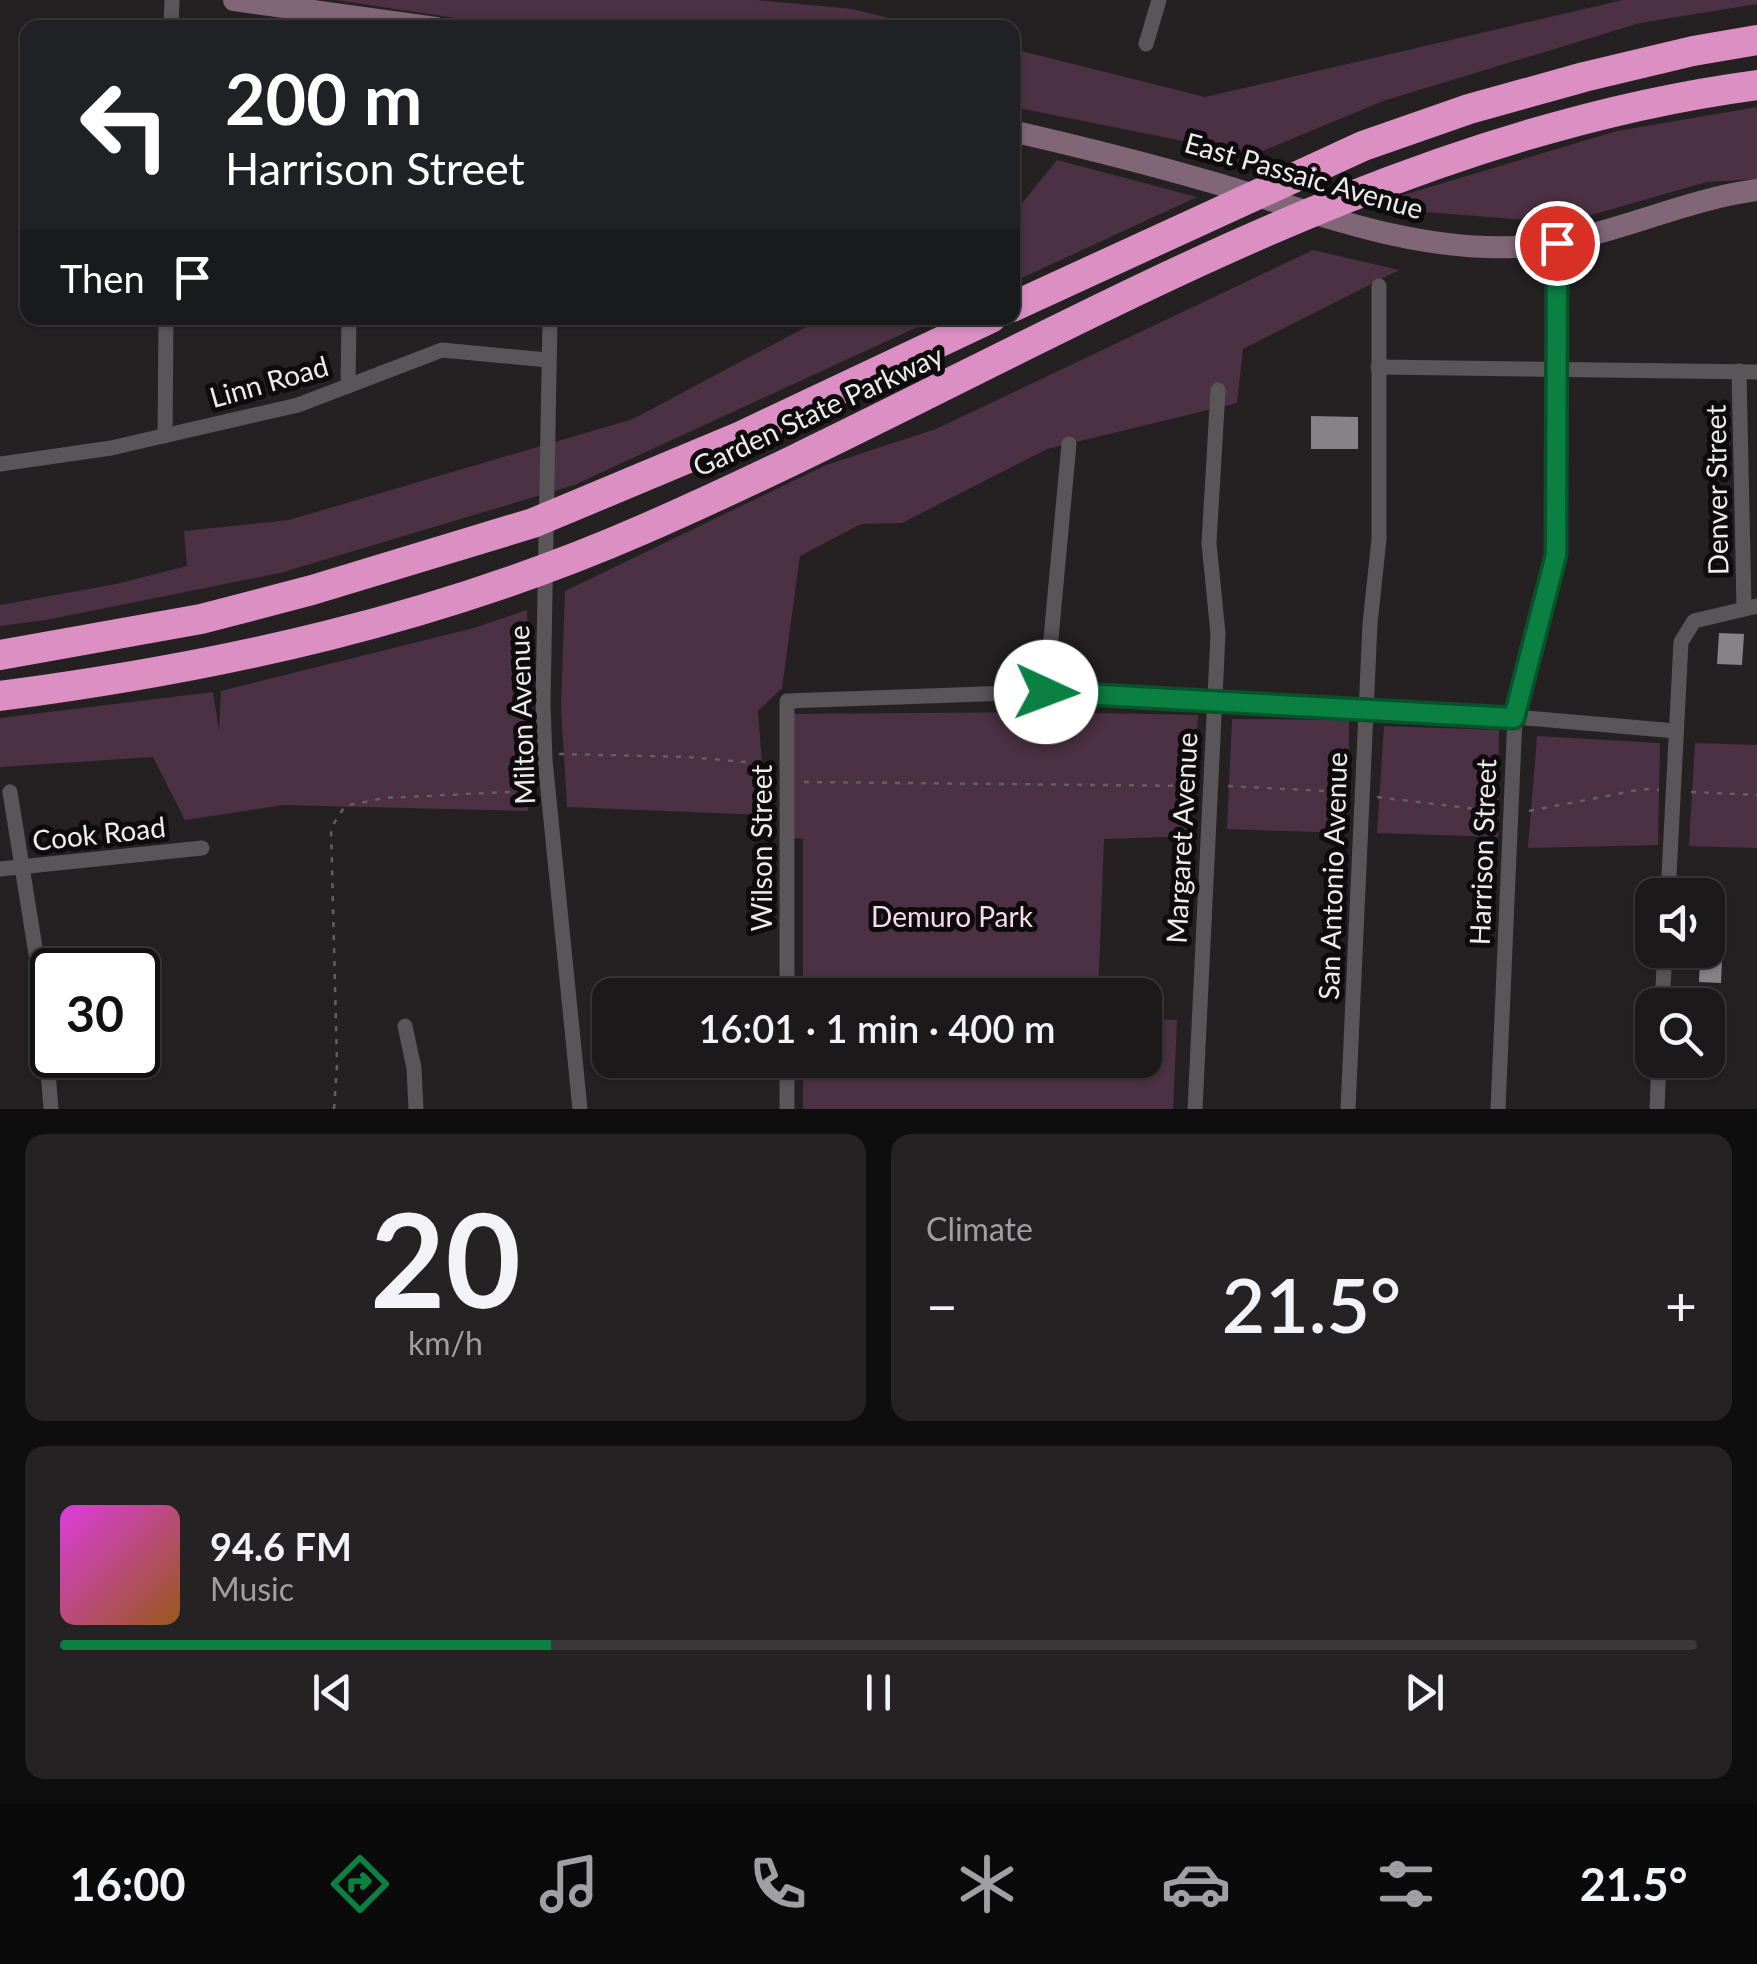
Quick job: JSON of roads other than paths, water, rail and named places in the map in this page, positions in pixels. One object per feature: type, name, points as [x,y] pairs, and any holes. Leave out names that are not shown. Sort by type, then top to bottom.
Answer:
[{"type":"highway","points":[[1020,303],[1362,146],[1469,108],[1584,77],[1693,50],[1757,40]]},
{"type":"highway","name":"Garden State Parkway","points":[[0,696],[195,666],[312,641],[423,612],[534,575],[749,481],[1251,239],[1374,186],[1484,146],[1594,114],[1757,84]]},
{"type":"highway","name":"Garden State Parkway","points":[[0,656],[201,618],[331,585],[533,523],[741,436],[975,325]]},
{"type":"main road","points":[[234,0],[345,20]]},
{"type":"main road","name":"East Passaic Avenue","points":[[1020,133],[1219,184],[1388,236],[1472,247],[1557,243],[1684,205],[1757,190]]},
{"type":"street","points":[[1146,44],[1159,0]]},
{"type":"street","name":"Harrison Street","points":[[1498,1109],[1514,718],[1556,555],[1557,243]]},
{"type":"street","name":"San Antonio Avenue","points":[[1348,1109],[1365,710],[1379,539],[1379,286]]},
{"type":"street","points":[[164,436],[166,325]]},
{"type":"street","points":[[348,386],[350,325]]},
{"type":"street","name":"Milton Avenue","points":[[550,325],[543,593],[545,760],[580,1109]]},
{"type":"street","name":"Linn Road","points":[[0,464],[111,448],[298,405],[442,350],[548,360]]},
{"type":"street","points":[[1378,367],[1757,372]]},
{"type":"street","name":"Denver Street","points":[[1739,371],[1750,606]]},
{"type":"street","name":"Margaret Avenue","points":[[1195,1109],[1218,634],[1210,542],[1218,390]]},
{"type":"street","points":[[1069,444],[1046,692],[1676,731]]},
{"type":"street","points":[[1669,878],[1681,642],[1694,621],[1750,606]]},
{"type":"street","name":"Wilson Street","points":[[786,978],[786,701],[1046,692]]},
{"type":"street","points":[[10,792],[41,985],[50,1109]]},
{"type":"street","name":"Cook Road","points":[[0,869],[202,848]]},
{"type":"street","points":[[405,1026],[414,1068],[416,1109]]},
{"type":"street","points":[[786,1078],[786,1109]]},
{"type":"street","points":[[1657,1109],[1659,1078]]},
{"type":"park label","name":"Demuro Park","points":[[952,917]]}]
